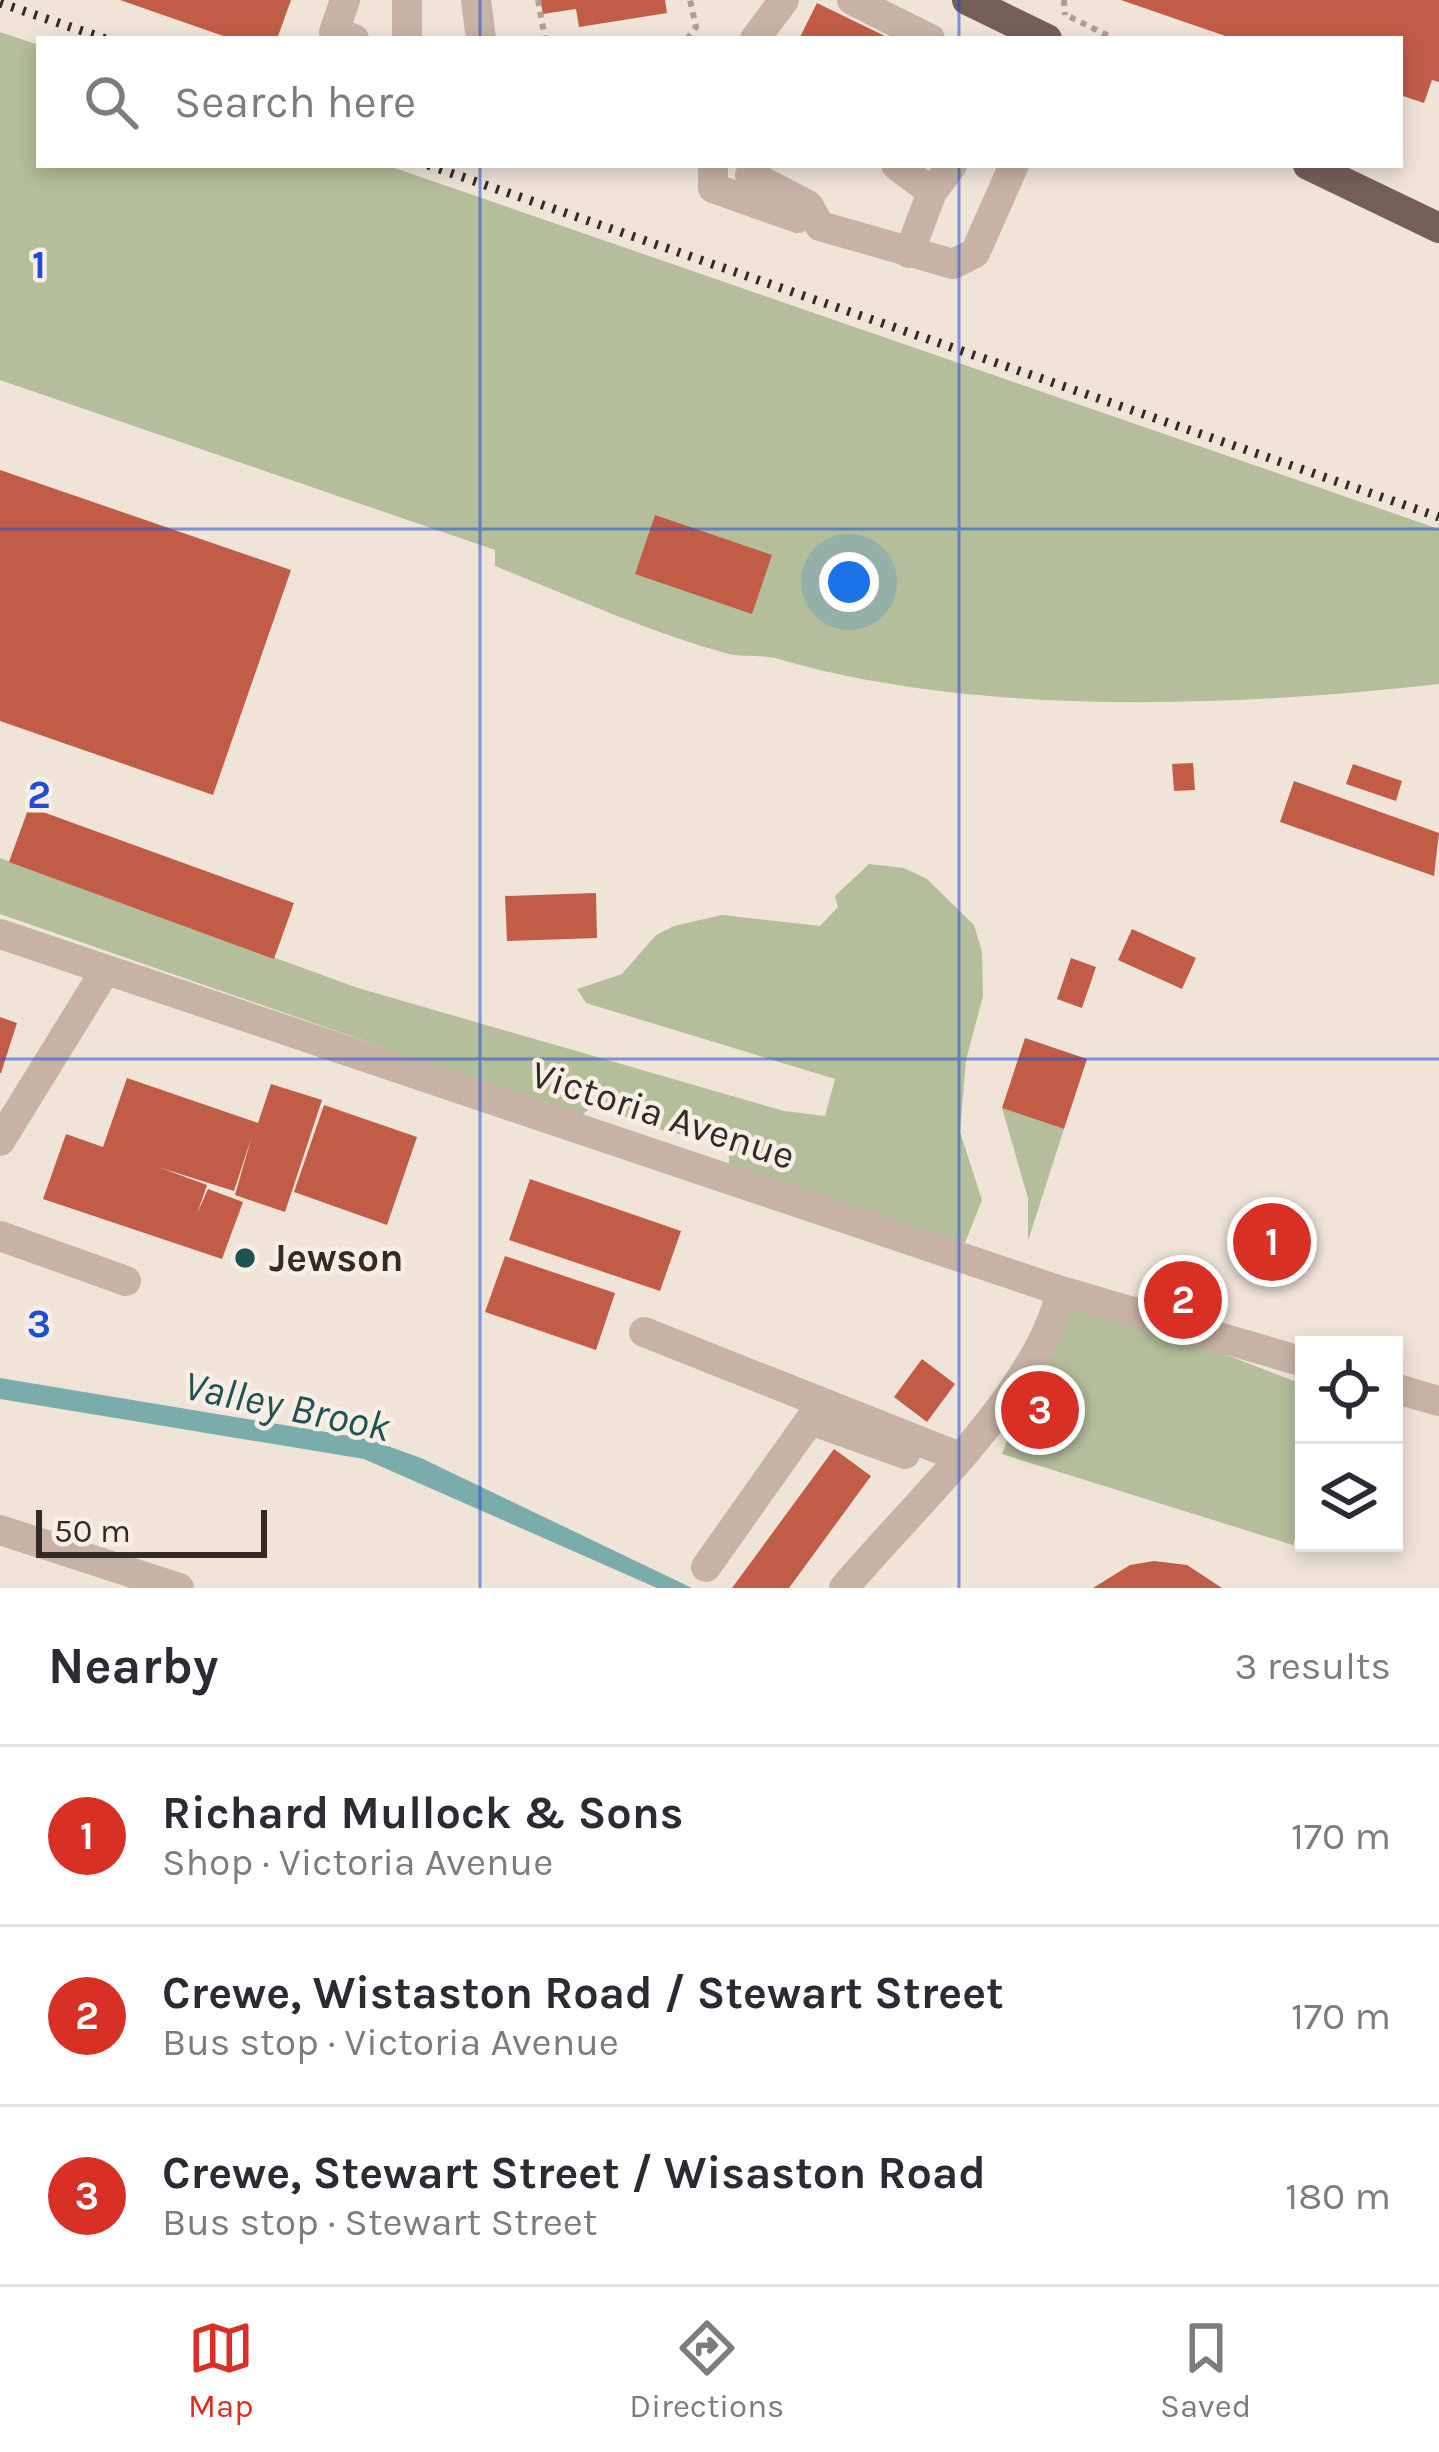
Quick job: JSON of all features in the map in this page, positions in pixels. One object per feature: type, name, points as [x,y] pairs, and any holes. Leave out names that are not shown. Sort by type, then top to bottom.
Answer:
[{"type":"main road","points":[[967,0],[1056,27]]},
{"type":"main road","points":[[1315,168],[1439,228]]},
{"type":"street","points":[[345,0],[334,32],[345,36]]},
{"type":"street","points":[[407,0],[407,36]]},
{"type":"street","points":[[476,0],[481,36]]},
{"type":"street","points":[[852,0],[924,36]]},
{"type":"street","points":[[757,36],[781,3]]},
{"type":"street","points":[[774,36],[781,3]]},
{"type":"street","points":[[712,168],[713,188],[820,226],[953,264],[967,260],[1013,168]]},
{"type":"street","points":[[754,168],[750,176],[808,206],[820,226]]},
{"type":"street","points":[[900,168],[932,192]]},
{"type":"street","points":[[909,254],[932,192],[950,168]]},
{"type":"street","name":"Victoria Avenue","points":[[0,934],[1060,1292],[1295,1359]]},
{"type":"street","points":[[0,1141],[105,971]]},
{"type":"street","points":[[0,1235],[126,1281]]},
{"type":"street","points":[[844,1588],[1036,1360],[1053,1329],[1060,1292]]},
{"type":"street","points":[[644,1332],[951,1462]]},
{"type":"street","points":[[1403,1391],[1439,1401]]},
{"type":"street","points":[[706,1568],[810,1420],[951,1462]]},
{"type":"street","points":[[0,1530],[179,1588]]},
{"type":"path","points":[[538,0],[544,36]]},
{"type":"path","points":[[689,36],[696,27],[690,0]]},
{"type":"path","points":[[1056,27],[1064,0]]},
{"type":"path","points":[[1050,7],[1056,27]]},
{"type":"path","points":[[1056,27],[1100,36]]},
{"type":"green space","points":[[0,32],[36,44],[36,168],[395,168],[1439,529],[1439,684],[1278,698],[1106,702],[937,691],[732,654],[638,624],[495,566],[495,550],[0,380]]},
{"type":"green space","points":[[0,858],[358,988],[784,1111],[825,1116],[835,1079],[586,1003],[577,989],[622,974],[656,935],[674,926],[722,915],[820,926],[838,907],[835,896],[869,864],[904,868],[927,879],[974,925],[982,952],[983,996],[966,1060],[960,1132],[982,1200],[965,1243],[729,1165],[729,1146],[658,1129],[594,1105],[581,1116],[0,914]]},
{"type":"green space","points":[[1002,1108],[1064,1129],[1028,1241],[1028,1198]]},
{"type":"green space","points":[[1061,1291],[1295,1382],[1293,1545],[1002,1454]]},
{"type":"water","points":[[0,1378],[368,1439],[421,1458],[692,1588],[657,1588],[364,1459],[0,1399]]},
{"type":"building","points":[[120,0],[291,0],[278,36],[223,36]]},
{"type":"building","points":[[540,0],[665,0],[667,13],[579,27],[576,9],[543,14]]},
{"type":"building","points":[[1121,0],[1439,0],[1439,82],[1432,80],[1424,103],[1403,96],[1403,36],[1225,36]]},
{"type":"building","points":[[817,3],[885,36],[800,36]]},
{"type":"building","points":[[0,470],[291,570],[213,795],[0,721]]},
{"type":"building","points":[[655,515],[772,555],[752,614],[635,574]]},
{"type":"building","points":[[1193,763],[1195,790],[1174,791],[1172,764]]},
{"type":"building","points":[[1353,764],[1402,781],[1396,801],[1346,784]]},
{"type":"building","points":[[1294,781],[1439,833],[1434,876],[1280,822]]},
{"type":"building","points":[[29,807],[294,903],[274,959],[9,862]]},
{"type":"building","points":[[596,893],[597,938],[507,941],[505,896]]},
{"type":"building","points":[[1132,929],[1196,958],[1182,989],[1118,960]]},
{"type":"building","points":[[1071,958],[1096,967],[1082,1008],[1057,999]]},
{"type":"building","points":[[0,1017],[17,1023],[1,1073],[0,1073]]},
{"type":"building","points":[[1025,1038],[1087,1059],[1064,1129],[1002,1108]]},
{"type":"building","points":[[127,1078],[258,1123],[271,1084],[322,1100],[285,1212],[235,1195],[252,1136],[234,1191],[158,1167],[207,1185],[197,1214],[208,1189],[243,1202],[222,1259],[43,1199],[66,1134],[103,1147]]},
{"type":"building","points":[[324,1105],[417,1137],[387,1225],[294,1192]]},
{"type":"building","points":[[530,1179],[681,1231],[660,1291],[509,1240]]},
{"type":"building","points":[[505,1256],[615,1293],[596,1350],[485,1312]]},
{"type":"building","points":[[922,1359],[955,1384],[927,1422],[894,1397]]},
{"type":"building","points":[[834,1449],[871,1476],[789,1588],[732,1588]]},
{"type":"building","points":[[1154,1561],[1187,1565],[1222,1588],[1093,1588],[1130,1565]]},
{"type":"railway","points":[[0,3],[97,36]]},
{"type":"railway","points":[[437,168],[1439,517]]},
{"type":"place","name":"Richard Mullock & Sons","points":[[1272,1242]]},
{"type":"place","name":"Jewson","points":[[245,1258]]},
{"type":"place","name":"Crewe, Wistaston Road / Stewart Street","points":[[1183,1300]]},
{"type":"place","name":"Crewe, Stewart Street / Wisaston Road","points":[[1040,1410]]},
{"type":"water label","name":"Valley Brook","points":[[287,1406]]}]
